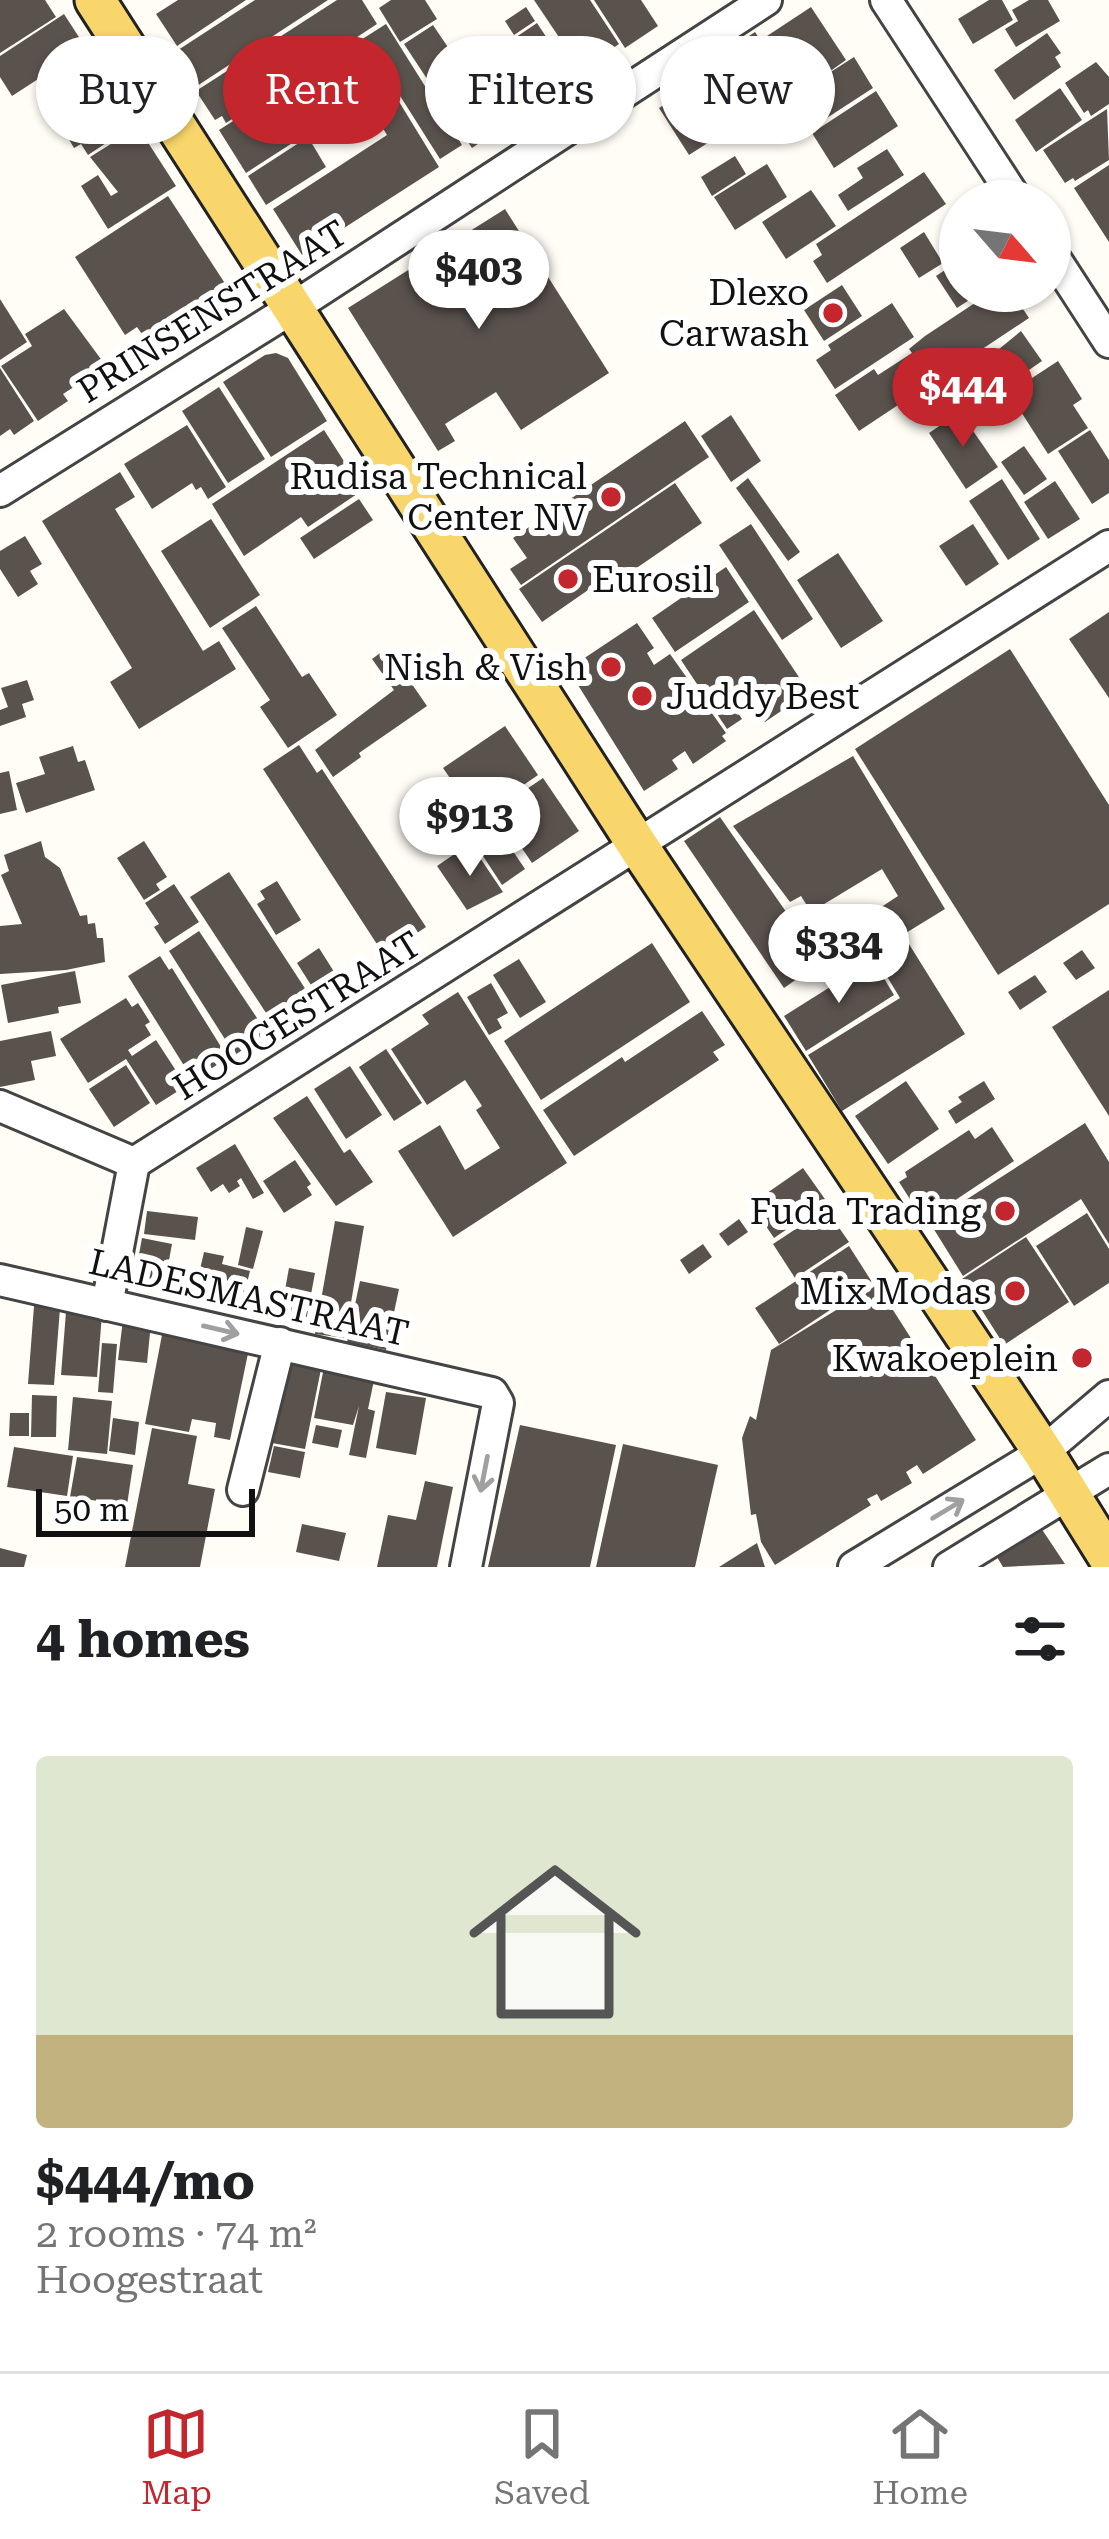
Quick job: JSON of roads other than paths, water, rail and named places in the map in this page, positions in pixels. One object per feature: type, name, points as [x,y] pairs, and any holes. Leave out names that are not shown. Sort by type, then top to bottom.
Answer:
[{"type":"main road","points":[[95,0],[638,846],[1109,1558]]},
{"type":"street","name":"PRINSENSTRAAT","points":[[0,491],[291,309],[766,0]]},
{"type":"street","points":[[886,0],[1003,180]]},
{"type":"street","points":[[1071,283],[1109,342]]},
{"type":"street","name":"HOOGESTRAAT","points":[[134,1163],[1109,546]]},
{"type":"street","points":[[0,1106],[134,1163],[107,1305]]},
{"type":"street","name":"LADESMASTRAAT","points":[[0,1280],[481,1389],[495,1396],[498,1403],[466,1567]]},
{"type":"street","points":[[243,1490],[280,1343]]},
{"type":"street","points":[[854,1567],[1043,1452],[1109,1396]]},
{"type":"street","points":[[949,1567],[1109,1469]]},
{"type":"place","name":"Dlexo Carwash","points":[[833,313]]},
{"type":"place","name":"Rudisa Technical Center NV","points":[[611,497]]},
{"type":"place","name":"Eurosil","points":[[568,579]]},
{"type":"place","name":"Nish & Vish","points":[[611,667]]},
{"type":"place","name":"Juddy Best","points":[[642,696]]},
{"type":"place","name":"Fuda Trading","points":[[1005,1211]]},
{"type":"place","name":"Mix Modas","points":[[1015,1291]]},
{"type":"place","name":"Kwakoeplein","points":[[1082,1358]]}]
